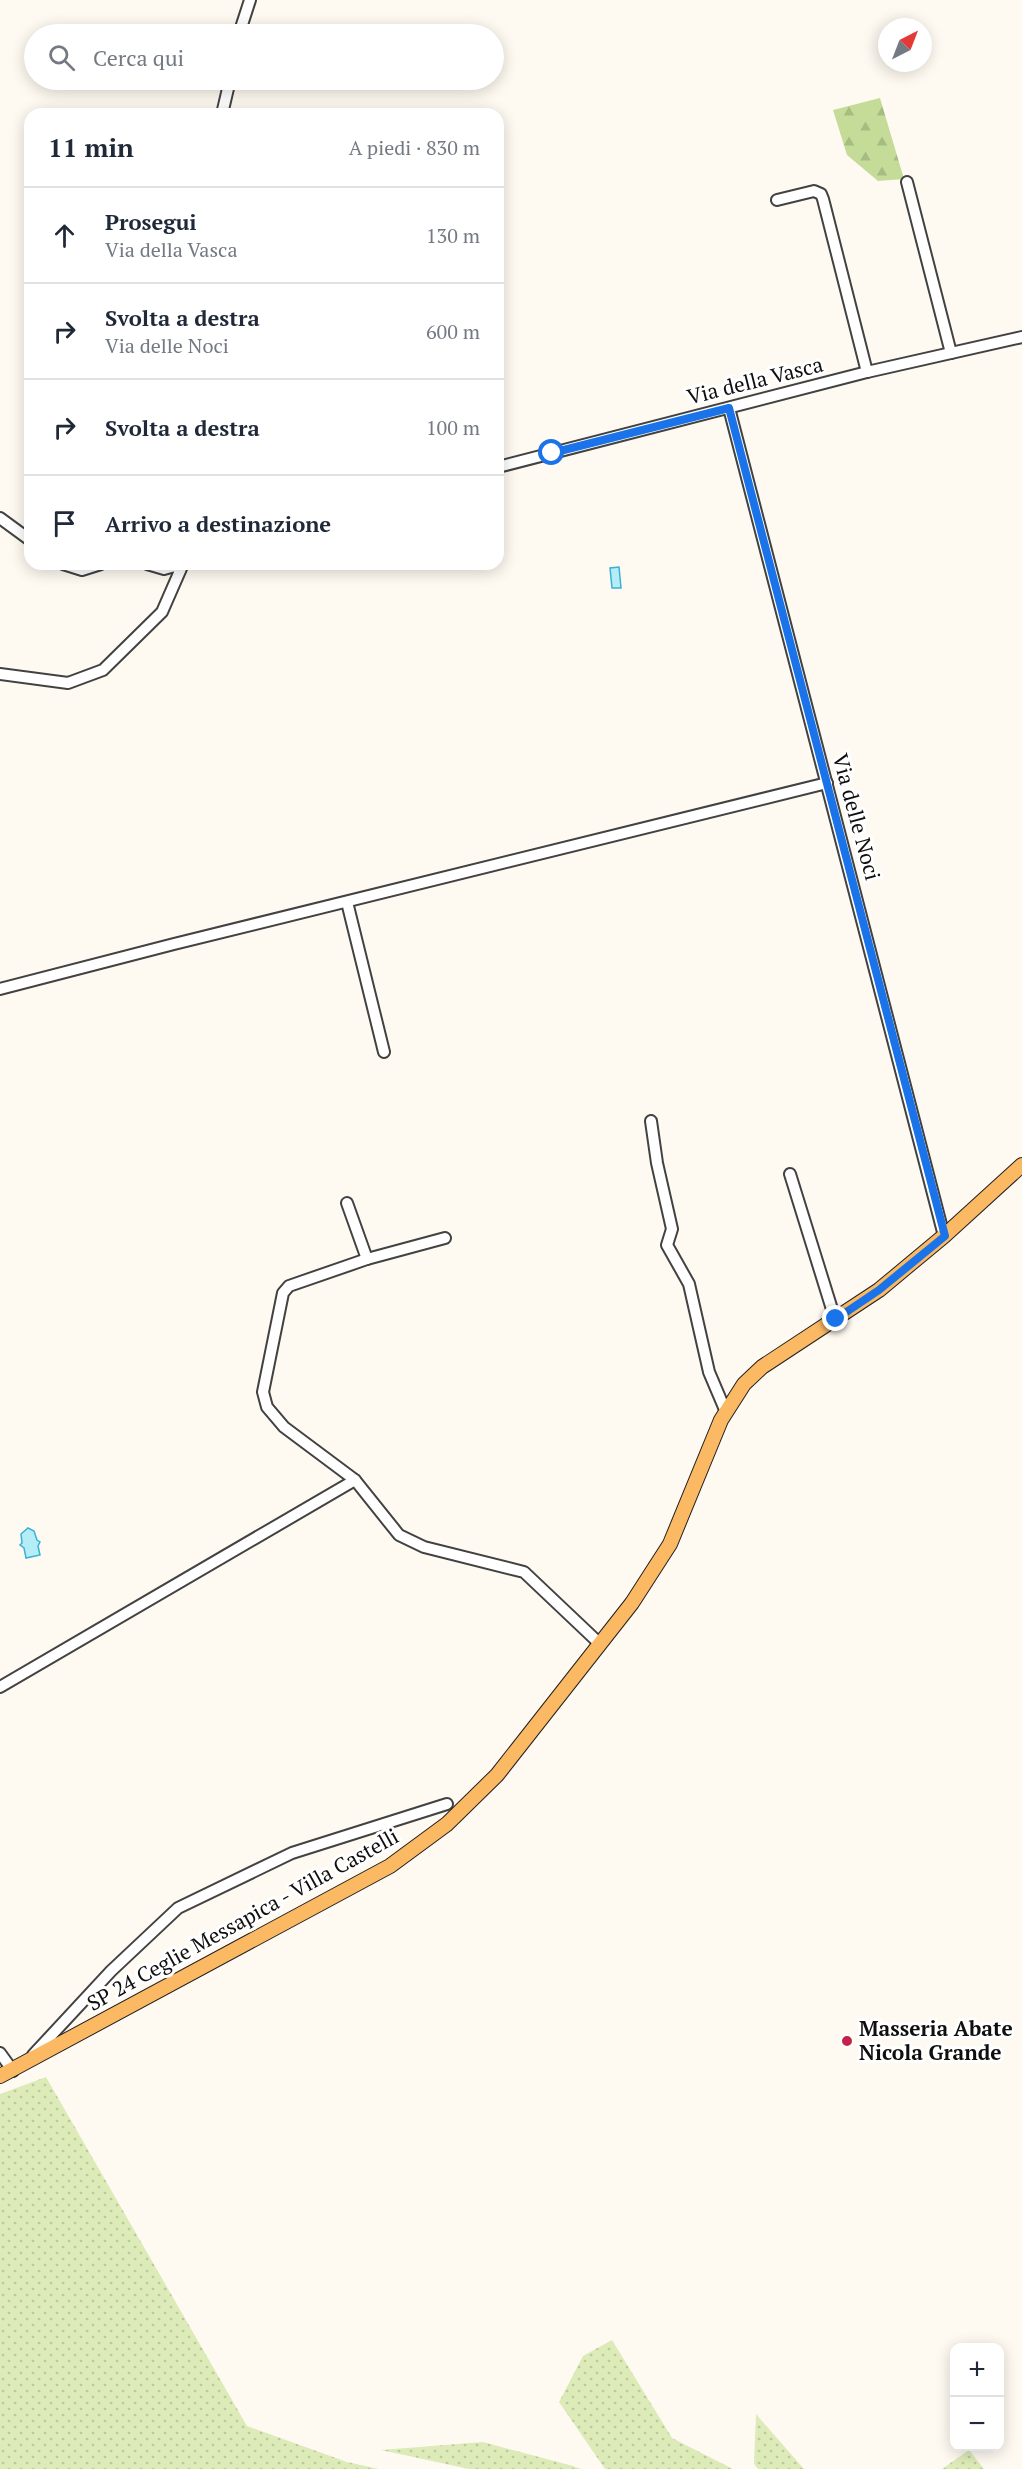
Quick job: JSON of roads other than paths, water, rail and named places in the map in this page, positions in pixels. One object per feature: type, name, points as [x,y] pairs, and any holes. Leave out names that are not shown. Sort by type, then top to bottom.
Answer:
[{"type":"main road","name":"SP 24 Ceglie Messapica - Villa Castelli","points":[[0,2076],[19,2068],[390,1866],[447,1824],[512,1759],[650,1577],[670,1544],[726,1412],[744,1384],[762,1367],[879,1290],[945,1236],[1022,1165]]},
{"type":"street","points":[[242,24],[249,0]]},
{"type":"street","points":[[223,108],[228,90]]},
{"type":"street","points":[[907,182],[951,353]]},
{"type":"street","points":[[777,200],[814,191],[821,194],[824,199],[867,372]]},
{"type":"street","name":"Via della Vasca","points":[[504,465],[867,372],[1022,337]]},
{"type":"street","name":"Via delle Noci","points":[[729,408],[945,1236]]},
{"type":"street","points":[[0,518],[24,536]]},
{"type":"street","points":[[0,674],[69,683],[103,670],[162,612],[181,570]]},
{"type":"street","points":[[0,989],[827,783]]},
{"type":"street","points":[[347,902],[384,1052]]},
{"type":"street","points":[[651,1121],[657,1163],[672,1229],[667,1245],[689,1284],[709,1372],[726,1412]]},
{"type":"street","points":[[790,1174],[836,1319]]},
{"type":"street","points":[[347,1203],[366,1259]]},
{"type":"street","points":[[445,1238],[366,1259],[289,1286],[283,1293],[263,1392],[267,1407],[285,1427],[355,1480],[399,1535],[424,1547],[524,1572],[600,1644]]},
{"type":"street","points":[[0,1687],[355,1480]]},
{"type":"street","points":[[0,2053],[19,2068],[111,1971],[178,1908],[292,1852],[434,1810],[447,1804]]},
{"type":"street","points":[[434,1810],[447,1824]]},
{"type":"water","points":[[619,567],[621,588],[612,588],[610,568]]},
{"type":"water","points":[[28,1528],[34,1531],[40,1542],[38,1546],[40,1555],[26,1558],[24,1548],[20,1545],[22,1543],[21,1534]]},
{"type":"place","name":"Masseria Abate Nicola Grande","points":[[847,2041]]}]
